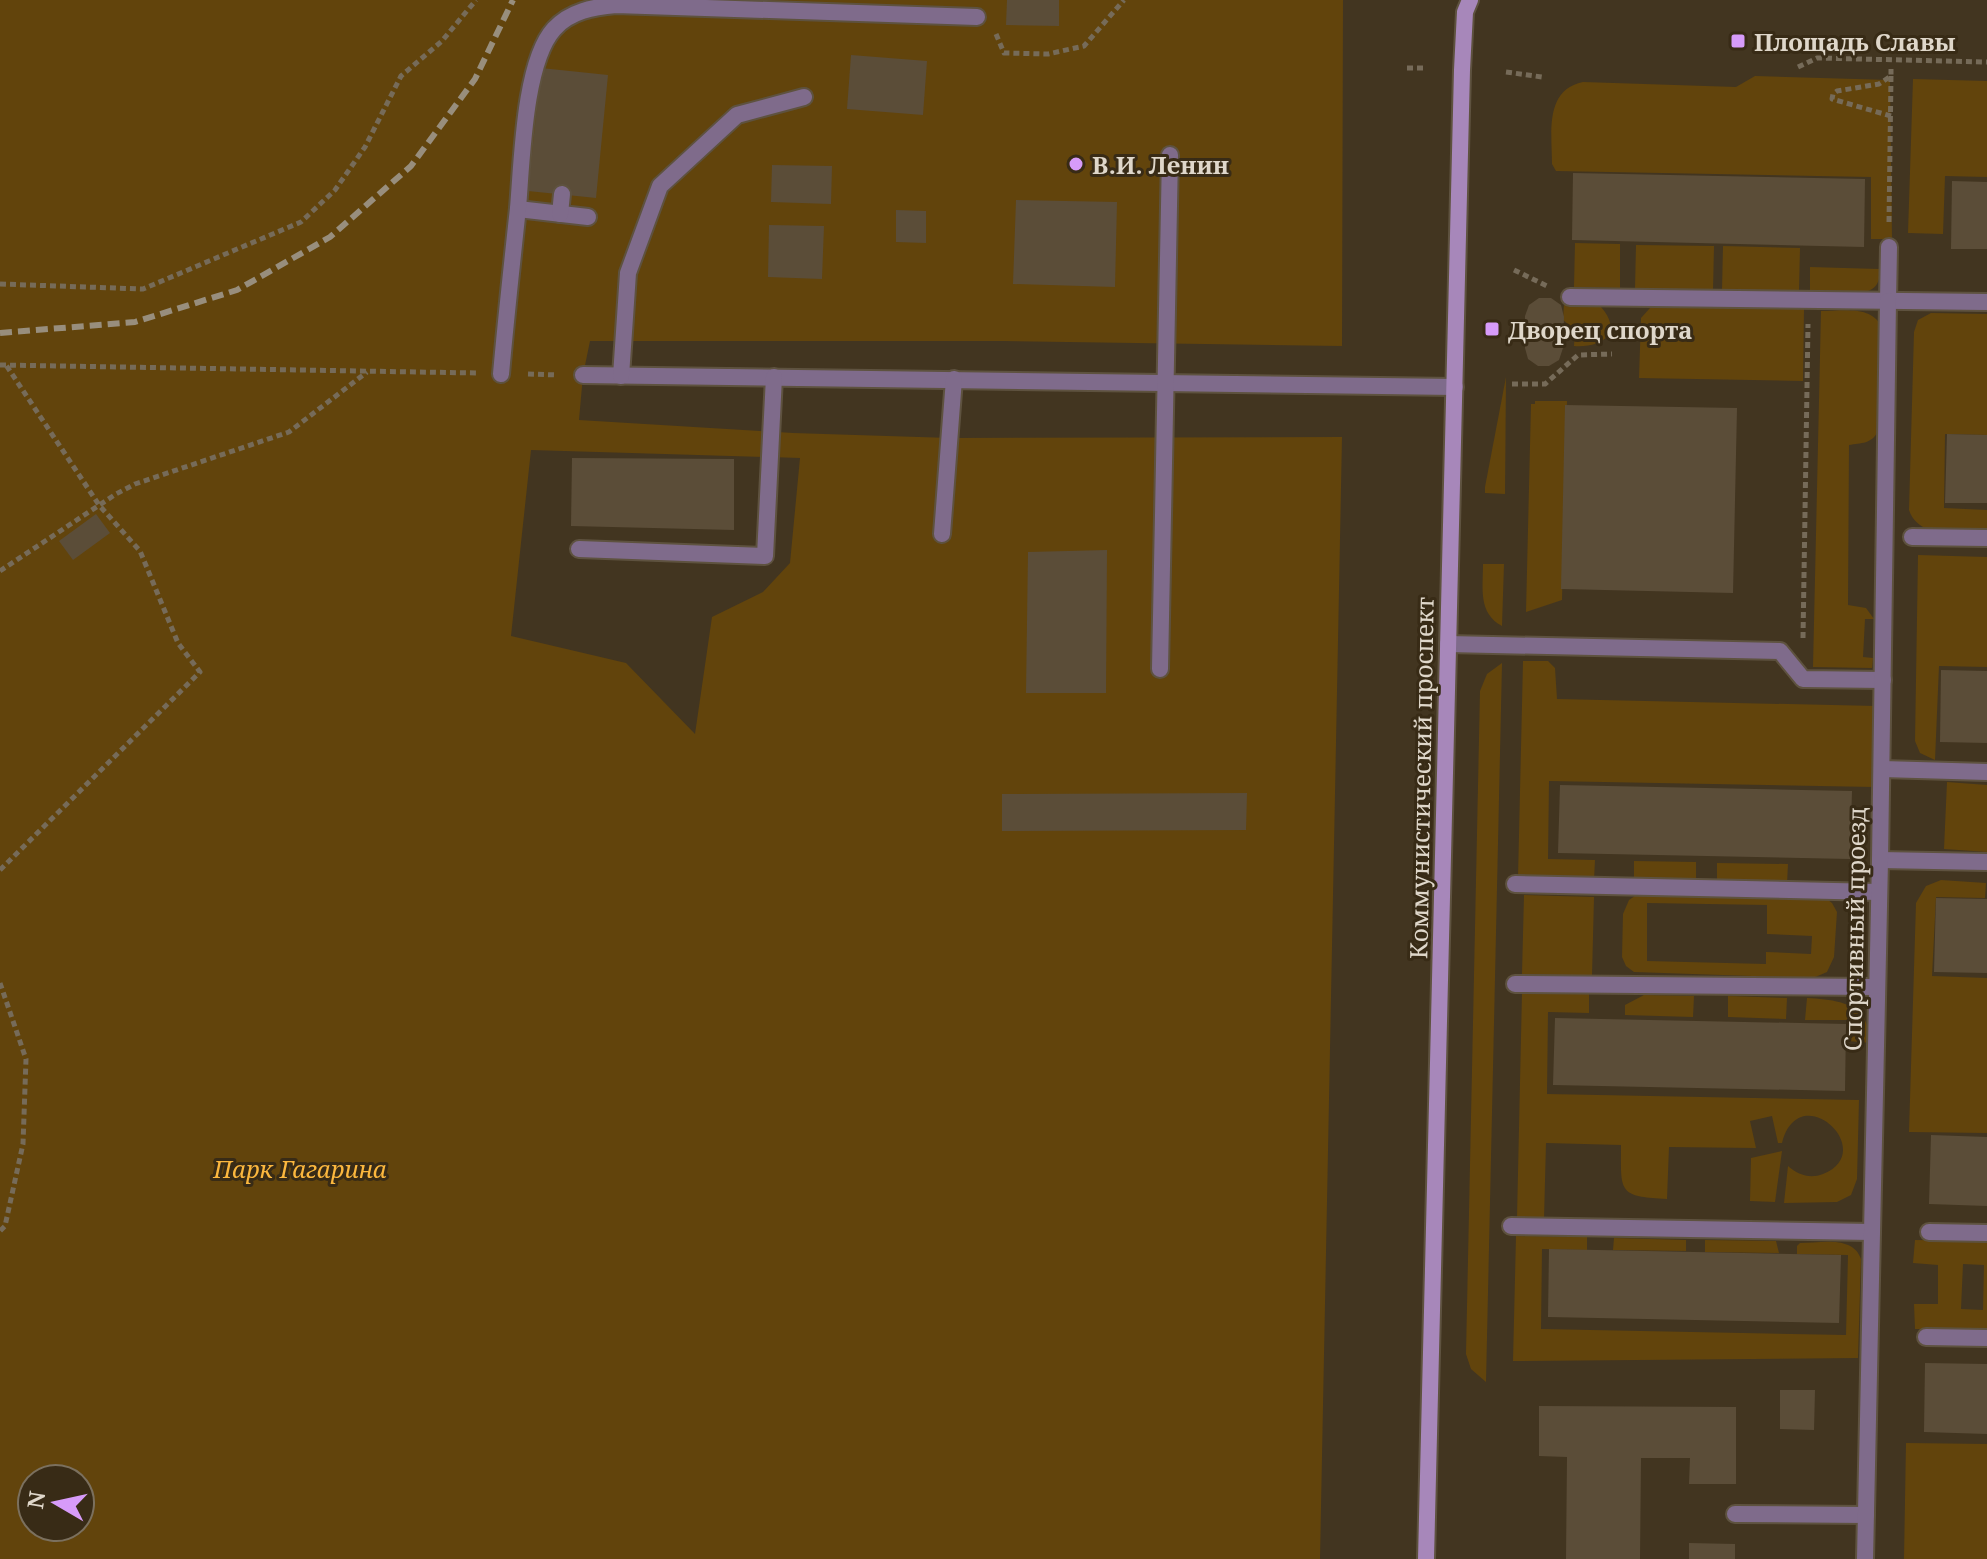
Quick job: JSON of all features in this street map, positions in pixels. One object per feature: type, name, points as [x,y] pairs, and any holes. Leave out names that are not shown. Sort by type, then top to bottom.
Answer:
[{"type":"main road","name":"Коммунистический проспект","points":[[1426,1559],[1462,70],[1465,12],[1470,0]]},
{"type":"street","points":[[501,374],[534,72],[543,46],[555,27],[592,7],[616,5],[977,17]]},
{"type":"street","points":[[621,376],[628,273],[660,186],[737,115],[804,97]]},
{"type":"street","points":[[1160,669],[1170,155]]},
{"type":"street","points":[[560,214],[562,194]]},
{"type":"street","points":[[518,209],[588,217]]},
{"type":"street","name":"Спортивный проезд","points":[[1865,1559],[1882,769],[1889,247]]},
{"type":"street","points":[[1570,297],[1987,302]]},
{"type":"street","points":[[583,375],[1455,387]]},
{"type":"street","points":[[579,549],[765,556],[774,377]]},
{"type":"street","points":[[942,534],[954,379]]},
{"type":"street","points":[[1912,537],[1987,538]]},
{"type":"street","points":[[1448,644],[1780,651],[1803,679],[1883,680]]},
{"type":"street","points":[[1882,769],[1987,772]]},
{"type":"street","points":[[1880,860],[1987,862]]},
{"type":"street","points":[[1515,884],[1879,892]]},
{"type":"street","points":[[1515,984],[1877,987]]},
{"type":"street","points":[[1511,1226],[1872,1232]]},
{"type":"street","points":[[1929,1232],[1987,1233]]},
{"type":"street","points":[[1926,1337],[1987,1338]]},
{"type":"street","points":[[1735,1514],[1866,1515]]},
{"type":"path","points":[[0,284],[143,289],[301,222],[335,190],[365,147],[401,76],[442,41],[476,0]]},
{"type":"path","points":[[977,17],[989,17],[1004,53],[1048,54],[1084,46],[1124,0]]},
{"type":"path","points":[[1798,67],[1817,58],[1987,62]]},
{"type":"path","points":[[1407,68],[1424,68]]},
{"type":"path","points":[[1506,72],[1542,77]]},
{"type":"path","points":[[1889,247],[1891,116],[1891,72],[1879,84],[1833,94],[1832,99],[1891,116]]},
{"type":"path","points":[[1514,270],[1570,297]]},
{"type":"path","points":[[1803,679],[1808,300]]},
{"type":"path","points":[[1512,384],[1545,384],[1578,355],[1612,354]]},
{"type":"path","points":[[3,365],[583,375]]},
{"type":"path","points":[[0,870],[200,672],[178,643],[140,551],[99,505],[3,365]]},
{"type":"path","points":[[0,571],[135,484],[289,432],[368,371]]},
{"type":"path","points":[[0,983],[3,1001],[26,1059],[23,1144],[5,1226],[0,1231]]},
{"type":"green space","name":"Парк Гагарина","points":[[0,0],[1343,0],[1342,346],[1003,341],[590,341],[579,420],[793,433],[950,438],[1342,437],[1320,1559],[0,1559]],"holes":[[[531,450],[800,458],[790,563],[763,592],[712,617],[695,734],[626,663],[511,636]]]},
{"type":"green space","points":[[1755,76],[1890,80],[1892,239],[1871,239],[1871,177],[1556,171],[1552,164],[1553,115],[1562,94],[1570,87],[1583,82],[1736,87]]},
{"type":"green space","points":[[1913,79],[1987,81],[1987,177],[1945,176],[1943,234],[1908,233]]},
{"type":"green space","points":[[1575,243],[1620,244],[1620,288],[1574,287]]},
{"type":"green space","points":[[1636,245],[1714,246],[1713,291],[1635,289]]},
{"type":"green space","points":[[1723,246],[1800,248],[1799,292],[1722,291]]},
{"type":"green space","points":[[1810,267],[1879,269],[1879,280],[1874,288],[1855,294],[1810,291]]},
{"type":"green space","points":[[1564,304],[1601,307],[1610,324],[1607,337],[1593,344],[1574,346],[1575,330],[1563,320]]},
{"type":"green space","points":[[1650,308],[1804,308],[1803,381],[1639,378],[1641,318]]},
{"type":"green space","points":[[1821,311],[1863,312],[1876,319],[1881,326],[1878,431],[1869,441],[1849,445],[1848,605],[1866,608],[1874,619],[1865,619],[1863,657],[1873,658],[1872,668],[1813,667]]},
{"type":"green space","points":[[1931,313],[1987,314],[1987,435],[1945,434],[1944,508],[1987,510],[1987,533],[1931,530],[1914,520],[1909,510],[1914,332],[1918,320]]},
{"type":"green space","points":[[1506,377],[1505,494],[1485,493],[1485,487]]},
{"type":"green space","points":[[1535,401],[1567,401],[1562,600],[1526,612],[1531,404]]},
{"type":"green space","points":[[1918,555],[1987,557],[1987,667],[1939,666],[1935,760],[1920,753],[1915,741]]},
{"type":"green space","points":[[1483,564],[1504,564],[1502,626],[1494,621],[1485,607]]},
{"type":"green space","points":[[1523,661],[1548,661],[1555,668],[1557,699],[1877,706],[1875,787],[1549,781],[1548,859],[1595,860],[1594,880],[1518,878]]},
{"type":"green space","points":[[1502,663],[1486,1382],[1471,1369],[1466,1354],[1480,691],[1487,674]]},
{"type":"green space","points":[[1947,782],[1987,785],[1987,852],[1944,849]]},
{"type":"green space","points":[[1634,861],[1696,862],[1696,883],[1634,881]]},
{"type":"green space","points":[[1717,863],[1788,864],[1787,884],[1717,883]]},
{"type":"green space","points":[[1941,880],[1986,883],[1985,898],[1936,897],[1932,976],[1987,978],[1987,1133],[1909,1132],[1916,903],[1926,886]]},
{"type":"green space","points":[[1642,891],[1823,896],[1837,912],[1834,957],[1827,972],[1813,978],[1634,972],[1626,966],[1622,957],[1623,914],[1629,900]],"holes":[[[1647,903],[1767,905],[1767,934],[1812,936],[1811,954],[1766,952],[1766,964],[1647,961]]]},
{"type":"green space","points":[[1524,895],[1594,897],[1592,976],[1522,974]]},
{"type":"green space","points":[[1522,992],[1589,993],[1589,1013],[1548,1012],[1547,1094],[1859,1100],[1857,1179],[1851,1195],[1837,1202],[1784,1203],[1788,1166],[1804,1175],[1823,1174],[1838,1163],[1843,1150],[1840,1136],[1817,1117],[1804,1116],[1791,1124],[1782,1143],[1778,1143],[1772,1116],[1750,1121],[1756,1148],[1669,1147],[1667,1199],[1639,1196],[1625,1188],[1621,1173],[1621,1145],[1546,1143],[1544,1219],[1517,1218]]},
{"type":"green space","points":[[1644,995],[1694,996],[1693,1017],[1625,1015],[1625,1005]]},
{"type":"green space","points":[[1728,996],[1787,998],[1786,1019],[1728,1017]]},
{"type":"green space","points":[[1807,998],[1850,1006],[1864,1019],[1871,1043],[1848,1041],[1848,1020],[1805,1020]]},
{"type":"green space","points":[[1782,1151],[1775,1202],[1750,1201],[1751,1158]]},
{"type":"green space","points":[[1516,1236],[1587,1237],[1587,1250],[1542,1249],[1541,1329],[1846,1335],[1848,1255],[1797,1254],[1800,1243],[1843,1243],[1857,1251],[1861,1259],[1858,1358],[1513,1361]]},
{"type":"green space","points":[[1614,1238],[1686,1240],[1686,1251],[1613,1250]]},
{"type":"green space","points":[[1705,1240],[1776,1241],[1779,1253],[1705,1252]]},
{"type":"green space","points":[[1915,1240],[1987,1241],[1987,1330],[1915,1329],[1914,1304],[1938,1304],[1938,1265],[1913,1263]],"holes":[[[1963,1264],[1984,1265],[1983,1310],[1961,1309]]]},
{"type":"green space","points":[[1906,1443],[1987,1444],[1987,1559],[1904,1559]]},
{"type":"building","points":[[1007,0],[1059,0],[1059,26],[1006,25]]},
{"type":"building","points":[[851,55],[927,61],[923,115],[847,109]]},
{"type":"building","points":[[541,68],[608,75],[596,198],[528,191]]},
{"type":"building","points":[[772,165],[832,166],[831,204],[771,202]]},
{"type":"building","points":[[1573,173],[1865,179],[1864,247],[1572,240]]},
{"type":"building","points":[[1952,181],[1987,182],[1987,249],[1951,249]]},
{"type":"building","points":[[1016,200],[1117,202],[1115,287],[1013,284]]},
{"type":"building","points":[[896,210],[926,211],[926,243],[896,242]]},
{"type":"building","points":[[769,225],[824,226],[822,279],[768,277]]},
{"type":"building","points":[[1539,298],[1551,298],[1561,305],[1564,317],[1563,348],[1559,360],[1549,366],[1538,366],[1528,359],[1525,348],[1525,316],[1529,305]]},
{"type":"building","points":[[1565,405],[1737,408],[1733,593],[1561,589]]},
{"type":"building","points":[[1947,434],[1987,435],[1987,503],[1945,503]]},
{"type":"building","points":[[572,458],[734,459],[734,530],[571,526]]},
{"type":"building","points":[[96,514],[110,533],[73,560],[59,541]]},
{"type":"building","points":[[1107,550],[1106,693],[1026,693],[1028,552]]},
{"type":"building","points":[[1941,670],[1987,671],[1987,743],[1940,742]]},
{"type":"building","points":[[1560,785],[1852,791],[1850,859],[1558,853]]},
{"type":"building","points":[[1247,793],[1246,830],[1002,831],[1002,794]]},
{"type":"building","points":[[1936,898],[1987,899],[1987,973],[1934,972]]},
{"type":"building","points":[[1555,1018],[1846,1024],[1845,1091],[1553,1085]]},
{"type":"building","points":[[1931,1135],[1987,1137],[1987,1206],[1929,1204]]},
{"type":"building","points":[[1549,1249],[1841,1255],[1839,1323],[1548,1317]]},
{"type":"building","points":[[1925,1363],[1987,1364],[1987,1434],[1924,1432]]},
{"type":"building","points":[[1780,1390],[1815,1390],[1814,1430],[1780,1429]]},
{"type":"building","points":[[1539,1406],[1736,1407],[1736,1484],[1689,1484],[1690,1458],[1641,1458],[1640,1559],[1566,1559],[1567,1457],[1539,1456]]},
{"type":"building","points":[[1689,1543],[1735,1544],[1735,1559],[1689,1559]]},
{"type":"railway","points":[[0,333],[135,322],[237,290],[330,237],[411,166],[475,79],[513,0]]},
{"type":"place","name":"Площадь Славы","points":[[1738,41]]},
{"type":"place","name":"В.И. Ленин","points":[[1076,164]]},
{"type":"place","name":"Дворец спорта","points":[[1492,329]]}]
